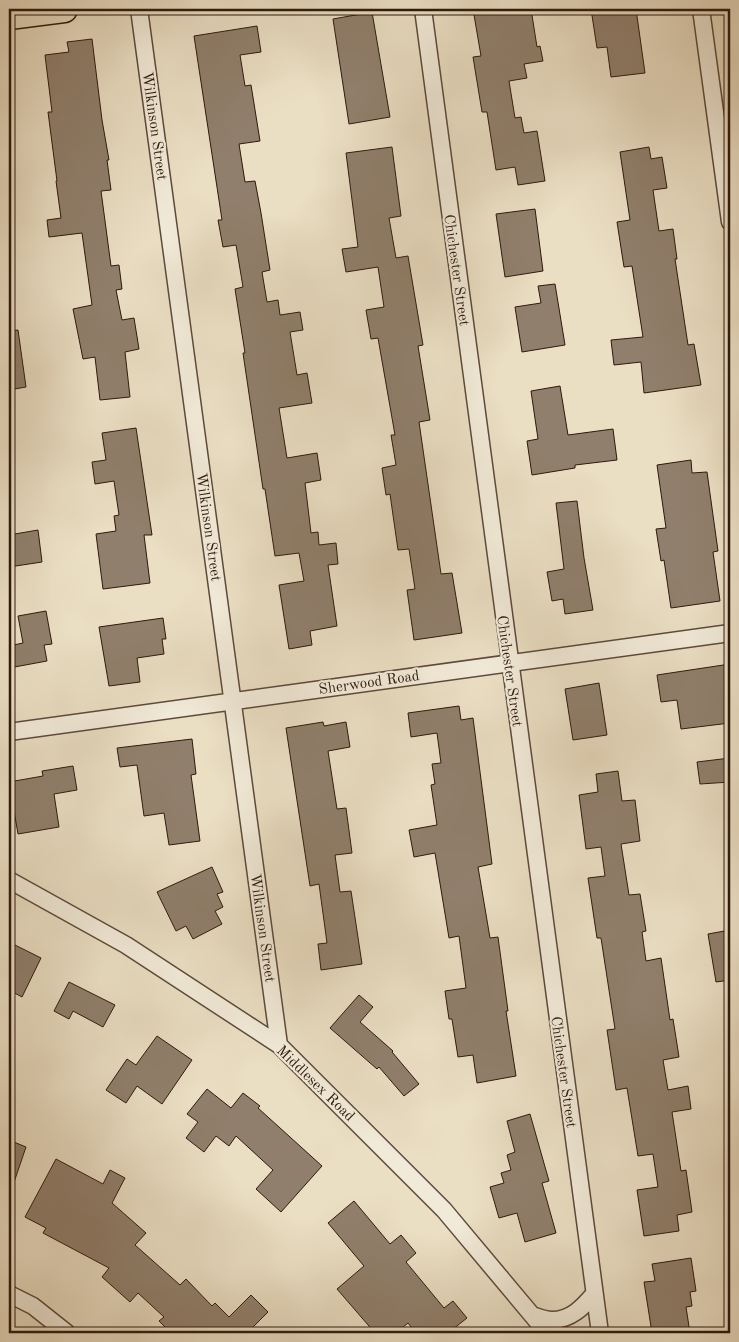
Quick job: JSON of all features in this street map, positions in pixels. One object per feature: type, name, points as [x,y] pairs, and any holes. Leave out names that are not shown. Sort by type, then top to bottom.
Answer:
[{"type":"main road","points":[[9,16],[64,9]]},
{"type":"street","name":"Wilkinson Street","points":[[139,9],[279,1045]]},
{"type":"street","name":"Chichester Street","points":[[423,9],[600,1333]]},
{"type":"street","points":[[701,9],[730,222]]},
{"type":"street","name":"Sherwood Road","points":[[9,732],[730,633]]},
{"type":"street","name":"Middlesex Road","points":[[9,880],[126,946],[279,1045],[444,1210],[547,1333]]},
{"type":"street","points":[[9,1294],[33,1306],[66,1333]]},
{"type":"street","points":[[532,1316],[552,1320],[571,1316],[582,1309],[594,1294]]},
{"type":"building","points":[[473,9],[531,9],[537,47],[540,46],[543,61],[524,64],[527,78],[509,81],[515,118],[521,117],[524,133],[537,131],[545,181],[518,185],[515,167],[496,170],[487,112],[482,112],[473,57],[481,56]]},
{"type":"building","points":[[591,9],[636,9],[645,73],[611,77],[607,47],[597,48]]},
{"type":"building","points":[[372,12],[390,117],[349,124],[333,19]]},
{"type":"building","points":[[257,26],[261,52],[240,55],[245,86],[251,85],[260,141],[239,144],[245,182],[255,181],[261,213],[270,270],[262,272],[267,302],[278,300],[280,315],[300,312],[303,330],[290,332],[297,375],[307,373],[312,403],[279,408],[287,458],[317,453],[321,480],[305,483],[311,533],[318,532],[319,545],[336,543],[338,564],[328,565],[337,626],[310,631],[312,645],[289,649],[279,585],[304,581],[299,553],[275,556],[265,489],[263,489],[235,289],[243,287],[236,245],[223,247],[218,220],[222,220],[194,36]]},
{"type":"building","points":[[92,39],[109,160],[107,160],[111,190],[101,191],[111,266],[119,265],[122,289],[116,290],[122,320],[134,318],[139,349],[125,352],[130,397],[100,400],[95,357],[83,359],[73,309],[92,305],[82,233],[49,237],[47,220],[61,218],[48,112],[52,112],[45,55],[69,52],[67,42]]},
{"type":"building","points":[[392,147],[401,216],[389,218],[396,258],[408,256],[423,345],[418,346],[430,420],[419,422],[441,574],[452,573],[462,633],[414,640],[407,590],[415,589],[409,549],[398,550],[390,494],[386,495],[382,468],[396,465],[391,435],[395,435],[378,338],[371,339],[366,310],[384,307],[378,267],[346,272],[342,249],[358,247],[346,153]]},
{"type":"building","points":[[649,147],[651,159],[662,157],[667,188],[653,190],[659,231],[673,229],[677,259],[675,259],[688,345],[694,344],[701,385],[644,393],[641,362],[614,365],[611,340],[643,337],[632,266],[624,267],[617,222],[630,220],[620,152]]},
{"type":"building","points":[[535,209],[543,271],[505,277],[496,214]]},
{"type":"building","points":[[555,284],[565,345],[522,352],[515,307],[541,303],[538,286]]},
{"type":"building","points":[[18,330],[26,387],[9,390],[9,331]]},
{"type":"building","points":[[560,386],[568,435],[613,429],[617,460],[575,465],[575,468],[532,475],[527,441],[538,439],[531,391]]},
{"type":"building","points":[[136,428],[152,535],[144,535],[150,583],[103,589],[96,534],[116,531],[114,516],[119,515],[114,481],[95,484],[92,462],[106,460],[102,433]]},
{"type":"building","points":[[691,460],[692,473],[707,472],[718,551],[713,552],[720,601],[671,608],[664,560],[661,561],[656,529],[666,528],[657,465]]},
{"type":"building","points":[[577,501],[593,610],[565,614],[563,599],[552,601],[547,572],[564,569],[556,503]]},
{"type":"building","points":[[38,530],[42,562],[9,567],[9,535]]},
{"type":"building","points":[[46,611],[52,644],[44,645],[47,661],[9,668],[9,646],[23,643],[18,616]]},
{"type":"building","points":[[163,618],[166,639],[162,639],[164,654],[137,658],[140,682],[109,686],[99,627]]},
{"type":"building","points":[[730,664],[730,723],[681,729],[677,700],[661,702],[657,675]]},
{"type":"building","points":[[599,683],[607,735],[573,740],[565,689]]},
{"type":"building","points":[[459,706],[461,720],[473,718],[492,864],[478,867],[490,938],[498,937],[508,1011],[506,1011],[516,1076],[477,1083],[473,1055],[458,1057],[445,991],[466,988],[459,936],[449,938],[435,853],[414,857],[409,830],[437,825],[431,785],[435,784],[432,764],[441,763],[437,733],[411,737],[408,713]]},
{"type":"building","points":[[323,722],[324,726],[346,722],[350,747],[328,751],[337,809],[346,808],[352,853],[335,855],[340,892],[351,891],[362,964],[321,970],[318,944],[327,943],[319,884],[310,886],[286,728]]},
{"type":"building","points":[[192,739],[196,774],[191,775],[200,841],[169,845],[164,813],[144,816],[137,765],[120,767],[117,748]]},
{"type":"building","points":[[730,758],[730,782],[700,784],[697,762]]},
{"type":"building","points":[[73,766],[77,790],[54,794],[59,827],[18,834],[9,782],[43,776],[42,771]]},
{"type":"building","points":[[618,771],[622,801],[635,800],[640,841],[621,844],[629,895],[640,894],[646,931],[642,932],[646,961],[661,958],[670,1020],[673,1019],[679,1057],[663,1060],[668,1090],[688,1086],[691,1109],[672,1112],[681,1171],[686,1170],[692,1212],[677,1215],[679,1231],[644,1236],[637,1190],[658,1187],[653,1154],[638,1156],[627,1088],[616,1090],[607,1030],[615,1029],[601,938],[597,938],[588,878],[605,876],[601,847],[586,849],[579,795],[598,792],[596,774]]},
{"type":"building","points":[[212,867],[223,892],[217,894],[223,907],[215,911],[222,924],[193,939],[186,926],[176,931],[157,892]]},
{"type":"building","points":[[730,930],[730,980],[716,982],[708,934]]},
{"type":"building","points":[[9,942],[41,958],[22,997],[9,990]]},
{"type":"building","points":[[69,982],[115,1005],[103,1027],[73,1011],[69,1019],[54,1011]]},
{"type":"building","points":[[359,995],[373,1007],[360,1022],[393,1051],[419,1084],[404,1096],[379,1067],[377,1069],[330,1028]]},
{"type":"building","points":[[157,1036],[192,1060],[162,1104],[137,1086],[126,1103],[106,1090],[127,1059],[136,1065]]},
{"type":"building","points":[[207,1089],[231,1108],[243,1093],[260,1106],[258,1108],[322,1166],[281,1212],[256,1189],[273,1170],[236,1136],[229,1146],[216,1136],[204,1152],[186,1138],[198,1122],[187,1114]]},
{"type":"building","points":[[530,1114],[549,1181],[542,1183],[556,1233],[525,1242],[517,1213],[499,1218],[490,1187],[504,1183],[501,1173],[511,1170],[507,1155],[515,1152],[507,1121]]},
{"type":"building","points":[[9,1140],[26,1147],[11,1191],[9,1190]]},
{"type":"building","points":[[56,1159],[103,1184],[110,1170],[125,1178],[112,1203],[146,1233],[135,1245],[180,1285],[186,1279],[212,1306],[215,1303],[229,1317],[251,1295],[268,1312],[247,1333],[171,1333],[159,1321],[164,1317],[138,1293],[130,1302],[102,1277],[109,1268],[43,1233],[46,1228],[25,1217]]},
{"type":"building","points":[[354,1201],[390,1244],[401,1235],[416,1253],[406,1262],[444,1308],[453,1301],[467,1318],[448,1333],[416,1333],[408,1323],[396,1333],[375,1333],[337,1289],[364,1266],[328,1223]]},
{"type":"building","points":[[691,1258],[696,1291],[690,1292],[692,1306],[686,1307],[690,1333],[652,1333],[644,1282],[655,1281],[652,1264]]}]
